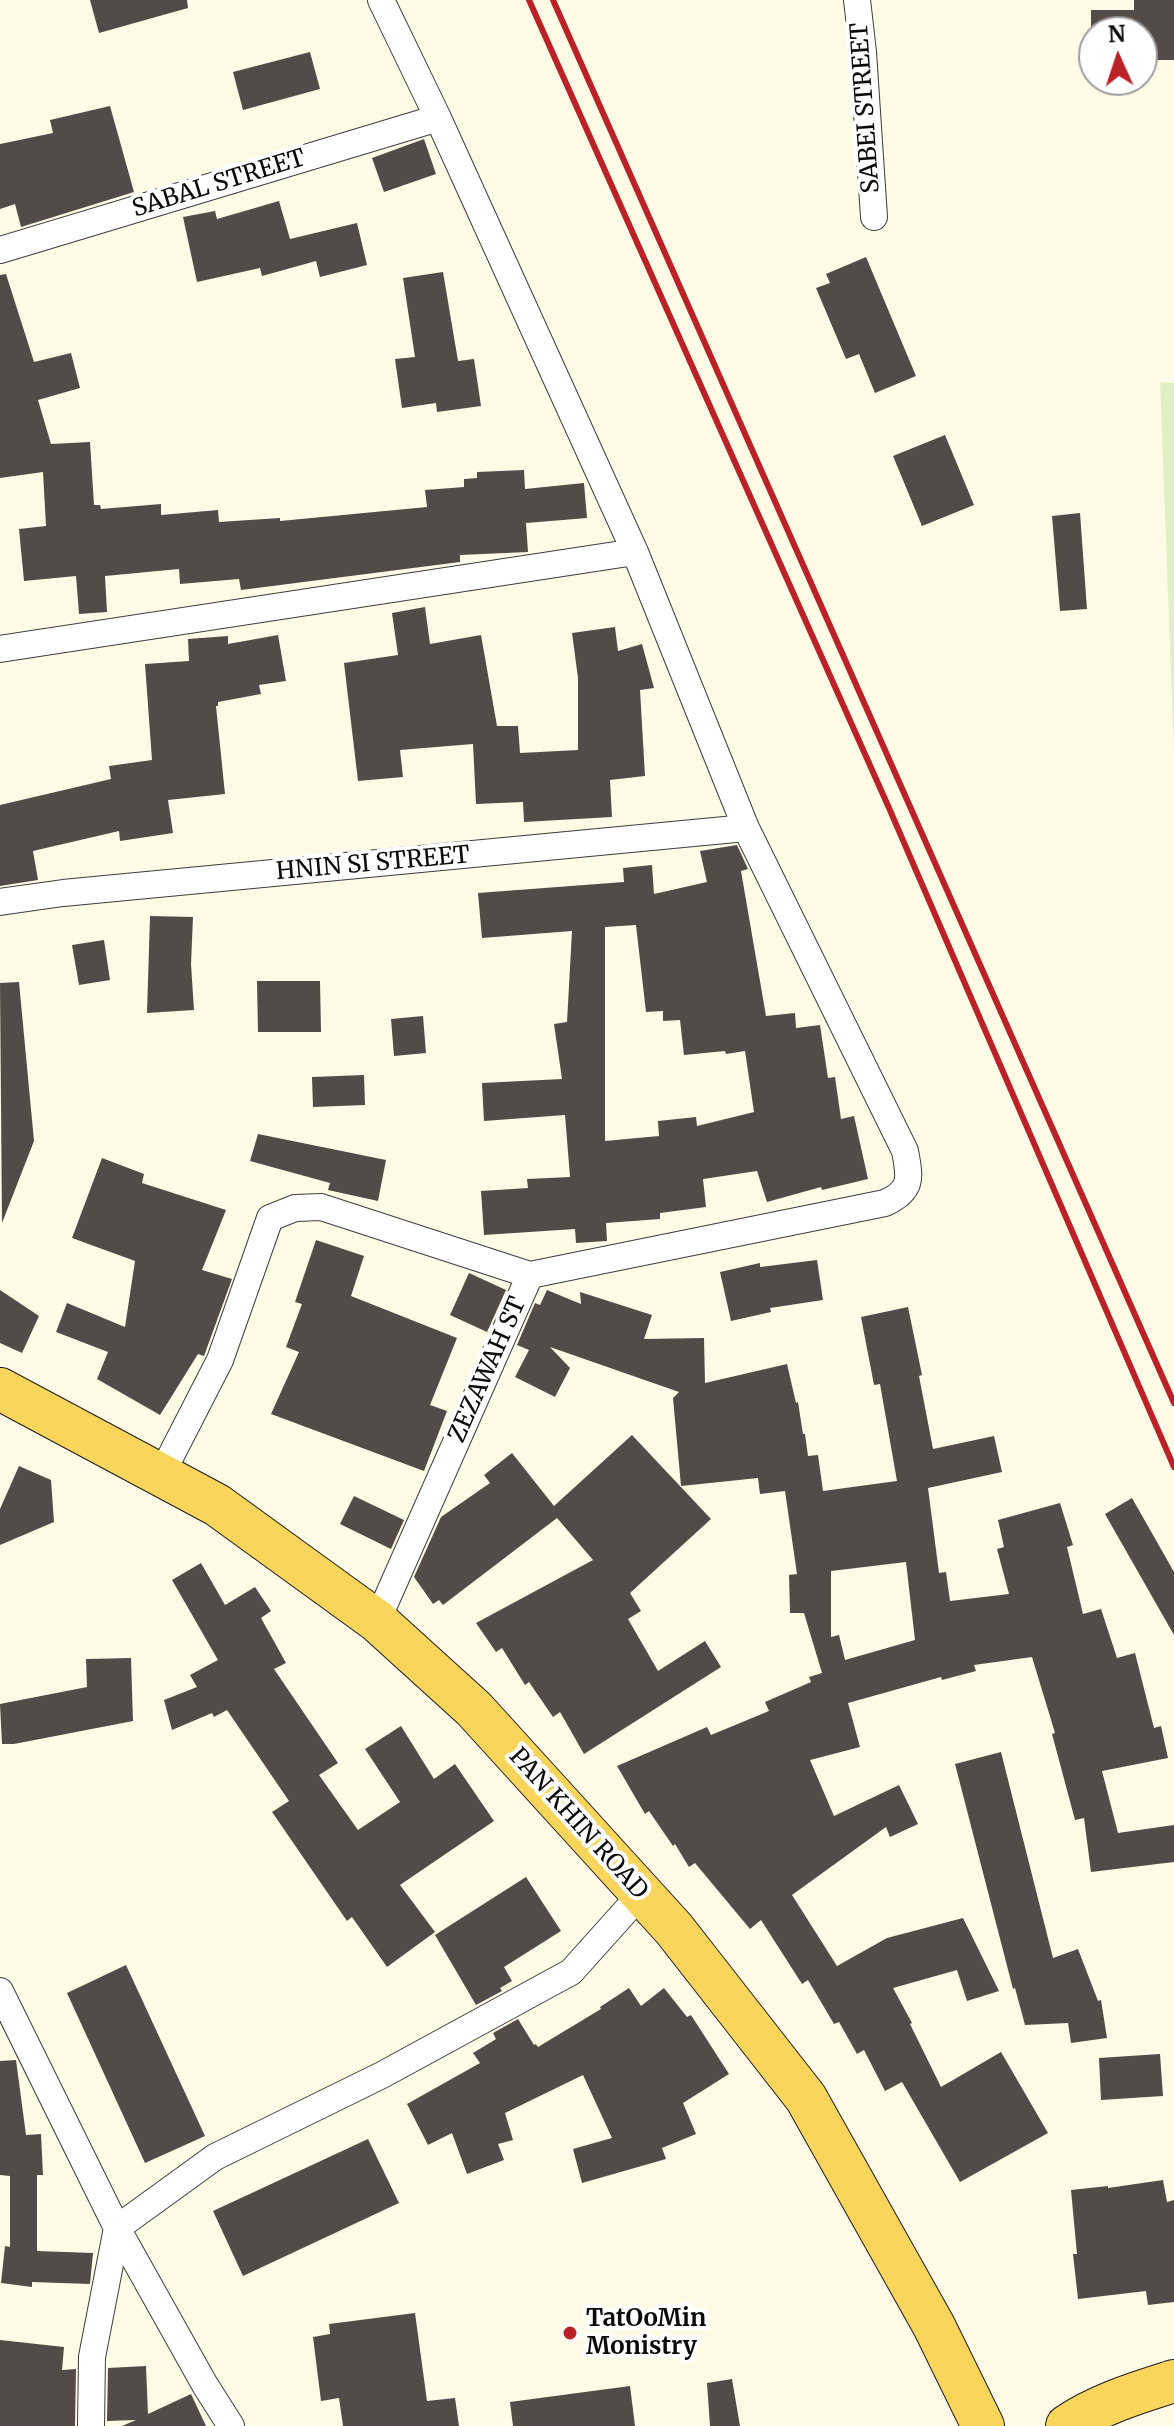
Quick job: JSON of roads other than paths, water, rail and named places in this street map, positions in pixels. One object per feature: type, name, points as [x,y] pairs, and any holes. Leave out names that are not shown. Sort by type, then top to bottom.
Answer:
[{"type":"main road","name":"PAN KHIN ROAD","points":[[0,1389],[217,1505],[377,1621],[474,1709],[674,1929],[806,2098],[934,2326],[983,2426]]},
{"type":"main road","points":[[1067,2426],[1083,2415],[1174,2381]]},
{"type":"street","points":[[381,0],[438,118],[635,552],[746,828]]},
{"type":"street","name":"SABEI STREET","points":[[857,0],[874,217]]},
{"type":"street","name":"SABAL STREET","points":[[0,250],[438,118]]},
{"type":"street","points":[[0,649],[635,552]]},
{"type":"street","name":"HNIN SI STREET","points":[[0,902],[79,891],[746,828]]},
{"type":"street","name":"ZEZAWAH ST","points":[[377,1621],[530,1275],[885,1203],[902,1195],[909,1183],[905,1151],[746,828]]},
{"type":"street","points":[[161,1475],[220,1360],[270,1218],[295,1208],[321,1207],[530,1275]]},
{"type":"street","points":[[91,2426],[92,2357],[117,2228],[215,2157],[382,2075],[571,1972],[641,1894]]},
{"type":"street","points":[[0,1991],[117,2228],[231,2426]]},
{"type":"railway","points":[[529,0],[889,808],[1174,1467]]},
{"type":"railway","points":[[553,0],[1174,1403]]},
{"type":"place","name":"TatOoMin Monistry","points":[[570,2333]]}]
